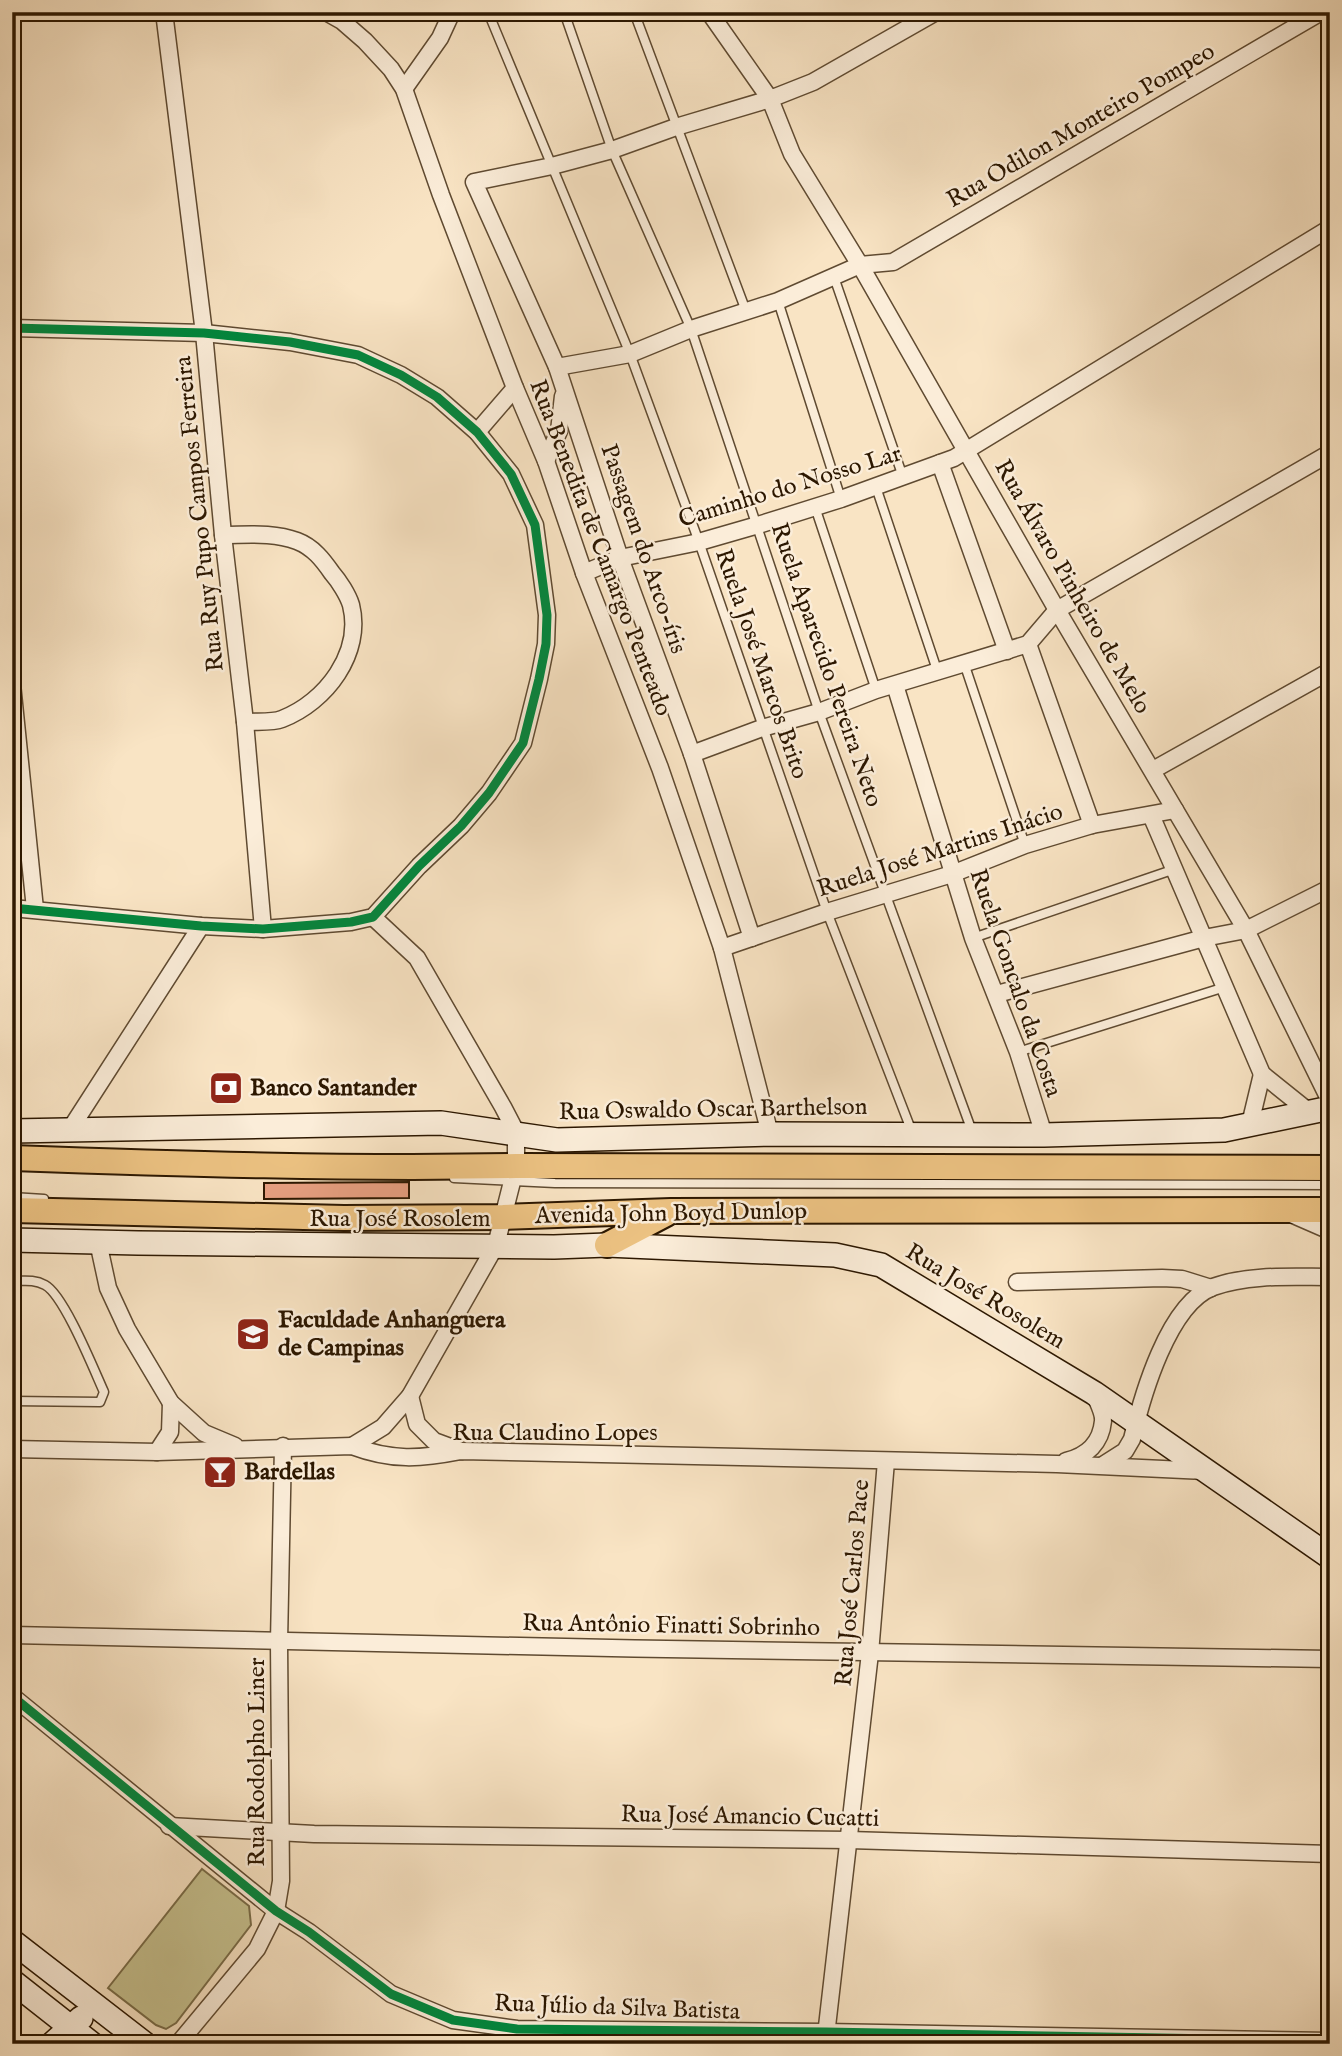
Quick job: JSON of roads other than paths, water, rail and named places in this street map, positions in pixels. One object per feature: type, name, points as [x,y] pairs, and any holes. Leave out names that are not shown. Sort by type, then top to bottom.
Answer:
[{"type":"main road","name":"Avenida John Boyd Dunlop","points":[[12,1158],[233,1166],[419,1168],[514,1174],[1330,1168]]},
{"type":"main road","name":"Avenida John Boyd Dunlop","points":[[12,1210],[344,1218],[505,1209],[1330,1210]]},
{"type":"main road","points":[[607,1245],[671,1211]]},
{"type":"street","name":"Rua Ruy Pupo Campos Ferreira","points":[[164,12],[204,333],[223,535],[245,722],[263,929]]},
{"type":"street","name":"Rua Benedita de Camargo Penteado","points":[[326,12],[342,21],[365,41],[391,69],[404,89],[514,388],[546,461],[583,573],[660,768],[722,948],[770,1134]]},
{"type":"street","points":[[404,89],[440,38],[452,12]]},
{"type":"street","points":[[552,166],[612,150],[676,127],[770,99],[813,82],[936,12]]},
{"type":"street","name":"Rua Odilon Monteiro Pompeo","points":[[557,367],[629,354],[691,329],[778,301],[860,265],[893,262],[1321,12]]},
{"type":"street","name":"Rua Álvaro Pinheiro de Melo","points":[[710,13],[770,99],[792,154],[860,265],[1057,610],[1247,930],[1330,1101]]},
{"type":"street","name":"Passagem do Arco-íris","points":[[552,166],[474,182],[557,367],[620,558],[692,754],[752,938]]},
{"type":"street","name":"Caminho do Nosso Lar","points":[[583,573],[620,558],[699,542],[758,525],[841,499],[940,463],[967,450],[1330,228]]},
{"type":"street","points":[[12,328],[204,333],[290,342],[358,355],[401,375],[437,397],[477,432],[511,474],[535,525],[547,615],[546,644],[540,679],[523,743],[489,793],[461,826],[419,866],[373,917],[351,922],[263,929],[201,926],[12,908]]},
{"type":"street","points":[[477,432],[514,388]]},
{"type":"street","points":[[546,461],[559,431],[564,391]]},
{"type":"street","points":[[692,754],[876,690],[1027,644],[1057,610],[1330,453]]},
{"type":"street","points":[[940,463],[1007,651]]},
{"type":"street","points":[[223,535],[268,534],[298,541],[319,555],[351,604],[353,639],[339,673],[324,691],[302,709],[281,720],[245,722]]},
{"type":"street","points":[[1027,644],[1092,825]]},
{"type":"street","points":[[1153,770],[1330,671]]},
{"type":"street","points":[[12,684],[35,909]]},
{"type":"street","name":"Ruela Goncalo da Costa","points":[[895,685],[973,938],[1018,1052],[1044,1135]]},
{"type":"street","name":"Ruela José Martins Inácio","points":[[722,948],[827,912],[952,874],[1025,845],[1092,825],[1175,810]]},
{"type":"street","points":[[1151,815],[1262,1074],[1319,1110]]},
{"type":"street","points":[[997,994],[1204,937],[1247,930],[1330,888]]},
{"type":"street","points":[[352,1446],[383,1427],[410,1396],[496,1245],[514,1174],[516,1132],[417,958],[373,917]]},
{"type":"street","points":[[69,1131],[201,926]]},
{"type":"street","points":[[1250,1124],[1262,1074]]},
{"type":"street","name":"Rua Oswaldo Oscar Barthelson","points":[[12,1130],[441,1123],[557,1140],[770,1134],[1044,1135],[1224,1130],[1319,1110]]},
{"type":"street","points":[[1279,1209],[1330,1230]]},
{"type":"street","name":"Rua José Rosolem","points":[[12,1240],[554,1247],[607,1245],[835,1255],[881,1265],[1094,1393],[1330,1557]]},
{"type":"street","points":[[98,1242],[108,1288],[122,1319],[171,1403],[204,1433],[239,1448]]},
{"type":"street","points":[[1101,1466],[1125,1451],[1132,1440],[1163,1342],[1191,1303],[1211,1288],[1262,1278],[1330,1277]]},
{"type":"street","points":[[1017,1282],[1162,1278],[1182,1279],[1211,1288]]},
{"type":"street","name":"Rua Claudino Lopes","points":[[1057,1464],[1082,1457],[1095,1442],[1104,1419],[1094,1393]]},
{"type":"street","points":[[410,1396],[417,1424],[434,1441],[461,1451]]},
{"type":"street","points":[[157,1452],[170,1432],[171,1403]]},
{"type":"street","name":"Rua Claudino Lopes","points":[[12,1449],[157,1452],[352,1446],[377,1456],[426,1458],[461,1451],[1057,1464],[1207,1472]]},
{"type":"street","name":"Rua Rodolpho Liner","points":[[178,2044],[257,1950],[276,1911],[281,1881],[279,1642],[283,1447]]},
{"type":"street","name":"Rua José Carlos Pace","points":[[826,2038],[870,1653],[886,1461]]},
{"type":"street","name":"Rua Antônio Finatti Sobrinho","points":[[12,1634],[870,1653],[1330,1658]]},
{"type":"street","name":"Rua Júlio da Silva Batista","points":[[12,1696],[276,1911],[309,1932],[391,1994],[453,2020],[517,2029],[826,2038],[1330,2041]]},
{"type":"street","name":"Rua José Amancio Cucatti","points":[[169,1826],[279,1832],[849,1840],[1330,1854]]},
{"type":"street","points":[[12,1941],[145,2044]]},
{"type":"street","points":[[12,1982],[92,2044]]},
{"type":"street","points":[[52,2044],[94,2004]]},
{"type":"lane","name":"Ruela José Marcos Brito","points":[[488,12],[629,354],[699,542],[827,912],[914,1135]]},
{"type":"lane","name":"Ruela Aparecido Pereira Neto","points":[[564,12],[612,150],[691,329],[819,712],[974,1135]]},
{"type":"lane","points":[[634,12],[746,311]]},
{"type":"lane","points":[[834,277],[903,477]]},
{"type":"lane","points":[[778,301],[841,499]]},
{"type":"lane","points":[[876,487],[937,670]]},
{"type":"lane","points":[[815,507],[876,690]]},
{"type":"lane","points":[[964,663],[1025,845]]},
{"type":"lane","points":[[973,938],[1175,869]]},
{"type":"lane","points":[[1018,1052],[1225,987]]},
{"type":"lane","points":[[12,1164],[89,1170]]},
{"type":"lane","points":[[449,1178],[514,1174],[1330,1185]]},
{"type":"lane","points":[[262,1175],[423,1177]]},
{"type":"lane","points":[[12,1197],[58,1199]]},
{"type":"lane","points":[[1304,1200],[1330,1201]]},
{"type":"lane","points":[[637,1202],[720,1201]]},
{"type":"lane","points":[[180,1204],[316,1208]]},
{"type":"lane","points":[[12,1281],[34,1280],[48,1287],[66,1312],[104,1392],[100,1402],[12,1401]]},
{"type":"place","name":"Banco Santander","points":[[226,1088]]},
{"type":"place","name":"Faculdade Anhanguera de Campinas","points":[[253,1334]]},
{"type":"place","name":"Bardellas","points":[[220,1472]]}]
